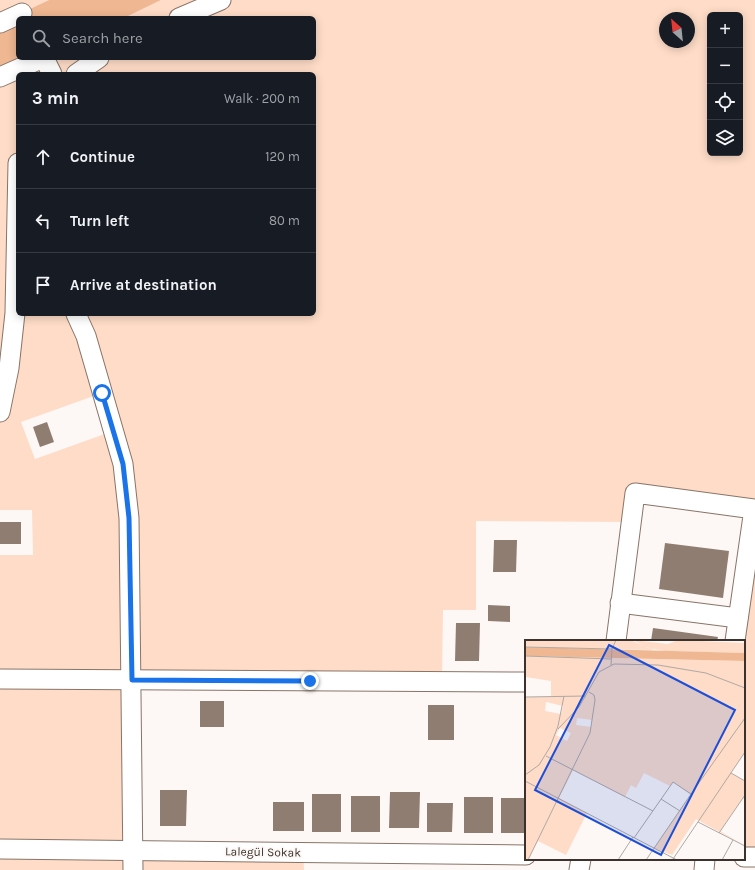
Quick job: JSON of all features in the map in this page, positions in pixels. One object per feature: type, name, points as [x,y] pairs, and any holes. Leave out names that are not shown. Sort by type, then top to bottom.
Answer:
[{"type":"street","points":[[184,16],[220,0]]},
{"type":"street","points":[[0,23],[22,10]]},
{"type":"street","points":[[0,77],[38,60]]},
{"type":"street","points":[[44,60],[51,72]]},
{"type":"street","points":[[79,72],[96,60]]},
{"type":"street","points":[[0,312],[8,304],[16,291]]},
{"type":"street","points":[[0,412],[4,362],[16,291]]},
{"type":"street","points":[[77,316],[86,336],[123,464],[129,518],[133,870]]},
{"type":"street","points":[[616,640],[635,493],[754,505],[735,640]]},
{"type":"street","points":[[620,603],[738,618]]},
{"type":"street","points":[[0,679],[525,682]]},
{"type":"street","name":"Lalegül Sokak","points":[[0,849],[132,850],[452,862],[525,855]]},
{"type":"street","points":[[579,870],[580,860]]},
{"type":"street","points":[[704,870],[705,860]]},
{"type":"shaded area","points":[[0,0],[49,0],[0,23]]},
{"type":"shaded area","points":[[49,0],[161,0],[128,16],[16,16],[16,60],[38,60],[0,77],[0,23]]},
{"type":"shaded area","points":[[161,0],[755,0],[755,851],[745,852],[744,640],[754,509],[635,493],[631,522],[476,521],[476,610],[443,610],[442,681],[132,680],[133,850],[303,852],[304,870],[0,870],[0,555],[33,555],[32,510],[0,510],[0,77],[38,60],[316,60],[316,16],[128,16]],"holes":[[[102,393],[113,431],[35,459],[21,422]]]},
{"type":"building","points":[[47,422],[54,442],[40,447],[33,427]]},
{"type":"building","points":[[0,522],[21,522],[21,544],[0,544]]},
{"type":"building","points":[[494,540],[517,540],[516,572],[493,572]]},
{"type":"building","points":[[665,543],[729,551],[723,598],[659,589]]},
{"type":"building","points":[[488,605],[510,606],[510,622],[488,621]]},
{"type":"building","points":[[456,623],[480,623],[479,661],[455,661]]},
{"type":"building","points":[[653,628],[718,637],[717,640],[651,640]]},
{"type":"building","points":[[200,701],[224,701],[224,727],[200,727]]},
{"type":"building","points":[[428,705],[454,705],[454,740],[428,740]]},
{"type":"building","points":[[160,790],[187,790],[186,826],[160,826]]},
{"type":"building","points":[[390,792],[420,792],[419,828],[389,828]]},
{"type":"building","points":[[312,794],[341,794],[341,832],[312,832]]},
{"type":"building","points":[[351,796],[380,796],[380,832],[351,832]]},
{"type":"building","points":[[464,797],[493,797],[493,833],[464,833]]},
{"type":"building","points":[[501,798],[525,798],[525,833],[501,833]]},
{"type":"building","points":[[273,802],[304,802],[304,831],[273,831]]},
{"type":"building","points":[[427,803],[453,803],[452,832],[427,832]]},
{"type":"route","points":[[102,393],[123,464],[129,518],[132,680],[310,681]]}]
